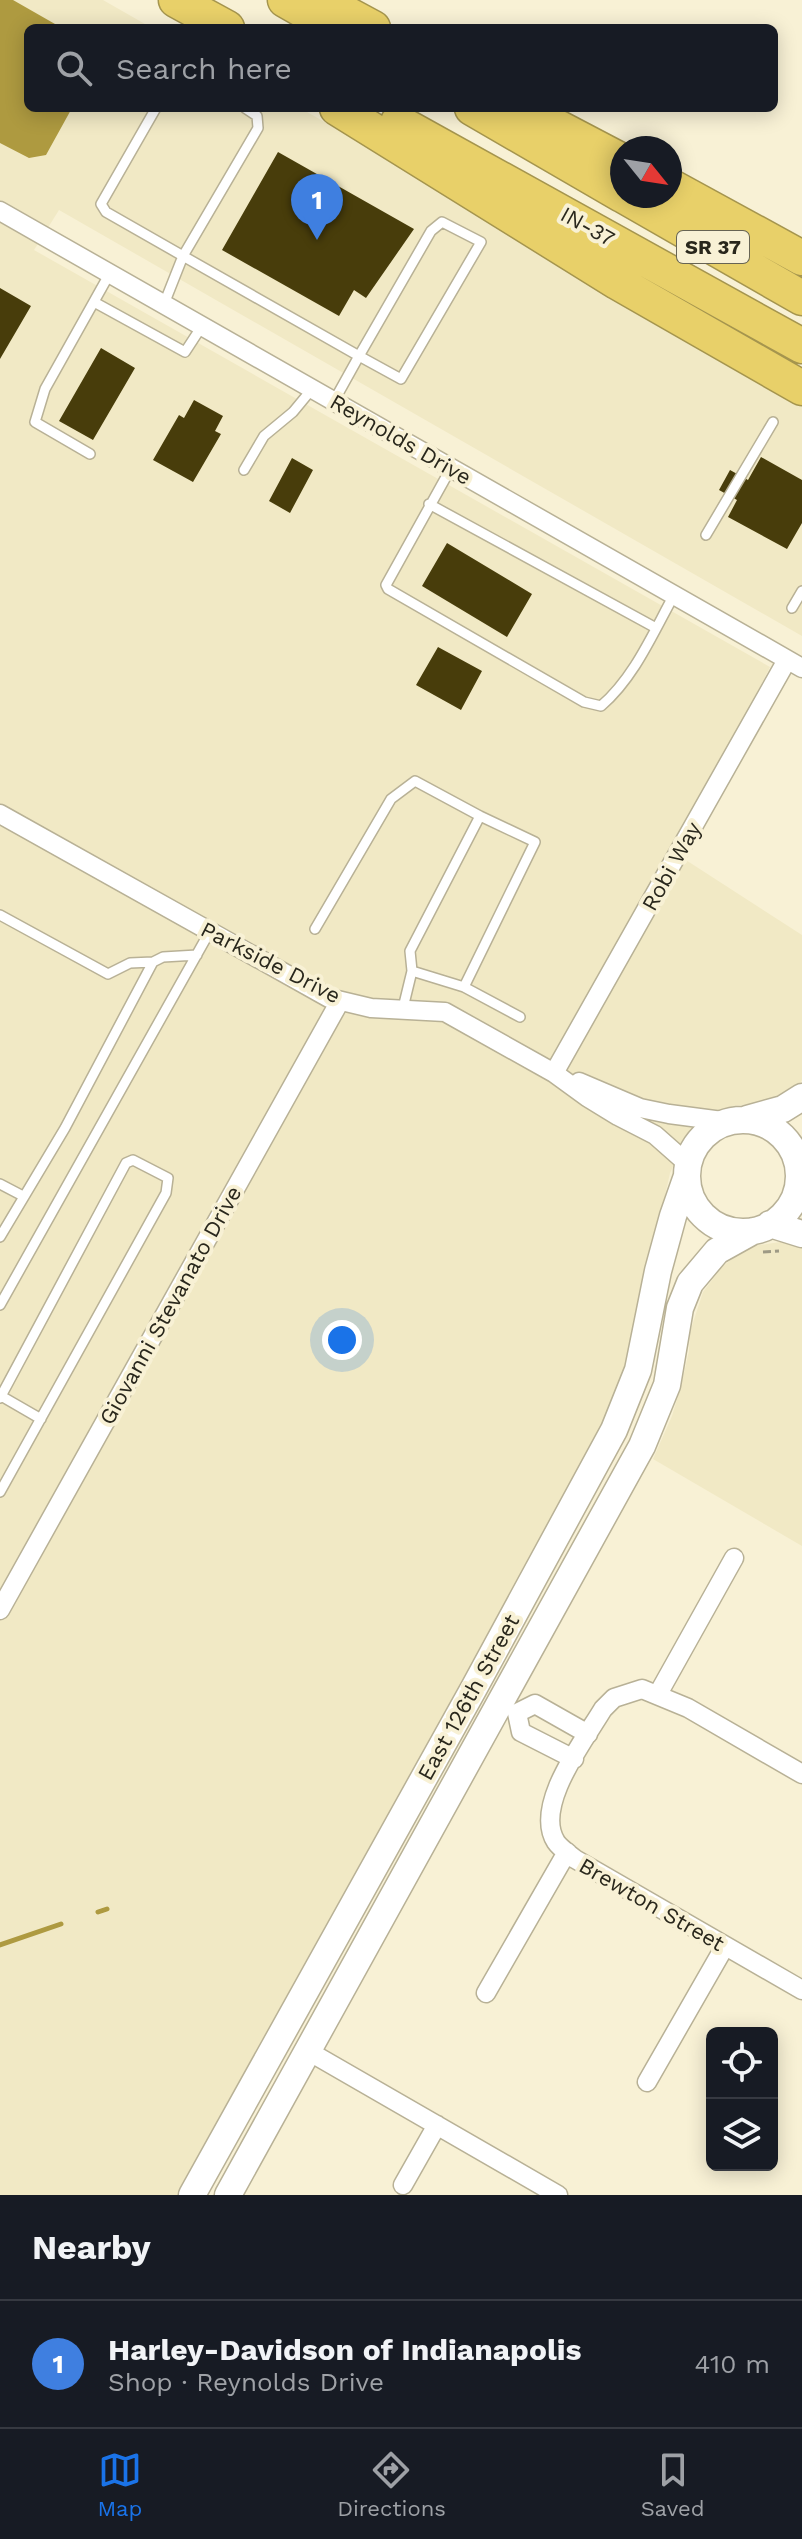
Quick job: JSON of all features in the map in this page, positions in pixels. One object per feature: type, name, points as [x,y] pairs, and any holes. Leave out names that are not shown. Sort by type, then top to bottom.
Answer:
[{"type":"highway","points":[[175,0],[210,24]]},
{"type":"highway","points":[[175,0],[220,24]]},
{"type":"highway","points":[[285,0],[327,24]]},
{"type":"highway","points":[[321,0],[366,24]]},
{"type":"highway","points":[[343,112],[617,282],[802,388]]},
{"type":"highway","name":"IN-37","points":[[380,112],[802,346]]},
{"type":"highway","name":"IN-37","points":[[479,112],[610,188]]},
{"type":"highway","points":[[529,112],[610,155]]},
{"type":"highway","points":[[682,193],[802,258]]},
{"type":"highway","name":"IN-37","points":[[644,208],[802,298]]},
{"type":"main road","points":[[802,1097],[773,1113],[716,1127],[703,1137],[694,1150],[688,1170],[693,1199],[707,1218],[729,1230],[762,1227],[802,1234]]},
{"type":"main road","points":[[736,1121],[765,1125],[785,1138],[797,1160],[800,1178],[789,1207],[762,1227]]},
{"type":"main road","name":"East 126th Street","points":[[192,2195],[600,1457],[627,1400],[646,1336],[667,1237],[688,1170]]},
{"type":"main road","name":"East 126th Street","points":[[228,2195],[308,2051],[508,1708],[642,1446],[667,1385],[680,1308],[690,1283],[717,1251],[762,1227]]},
{"type":"street","name":"Reynolds Drive","points":[[0,211],[795,664]]},
{"type":"street","name":"Robi Way","points":[[554,1073],[795,664]]},
{"type":"street","name":"Parkside Drive","points":[[0,814],[329,998],[371,1008],[445,1012],[554,1073],[597,1104],[655,1135],[688,1170]]},
{"type":"street","name":"Giovanni Stevanato Drive","points":[[0,1610],[340,1001]]},
{"type":"street","name":"Parkside Drive","points":[[554,1073],[640,1108],[736,1121]]},
{"type":"street","points":[[658,1694],[734,1558]]},
{"type":"street","points":[[474,1688],[508,1708],[521,1732],[574,1759],[603,1709],[614,1698],[642,1689],[688,1708],[802,1774]]},
{"type":"street","points":[[508,1708],[535,1704],[588,1734]]},
{"type":"street","name":"Brewton Street","points":[[574,1759],[555,1792],[548,1819],[556,1843],[802,1990]]},
{"type":"street","points":[[486,1993],[567,1852]]},
{"type":"street","points":[[647,2082],[725,1946]]},
{"type":"street","points":[[308,2051],[558,2195]]},
{"type":"street","points":[[403,2185],[437,2125]]},
{"type":"lane","points":[[154,112],[101,204],[106,212],[359,356],[401,379],[481,242],[450,224],[437,224],[359,356],[334,401]]},
{"type":"lane","points":[[164,304],[183,256],[258,128],[257,116],[251,112]]},
{"type":"lane","points":[[90,454],[35,422],[45,389],[110,273]]},
{"type":"lane","points":[[94,302],[185,352],[202,326]]},
{"type":"lane","points":[[244,470],[264,436],[293,412],[312,389]]},
{"type":"lane","points":[[706,535],[773,422]]},
{"type":"lane","points":[[451,468],[386,580],[388,589],[584,702],[601,706],[615,694],[674,595]]},
{"type":"lane","points":[[429,504],[656,628]]},
{"type":"lane","points":[[792,608],[802,591]]},
{"type":"lane","points":[[315,929],[391,799],[415,781],[535,842],[464,987]]},
{"type":"lane","points":[[403,1008],[412,971],[410,951],[480,816]]},
{"type":"lane","points":[[0,915],[108,974],[130,963],[197,955]]},
{"type":"lane","points":[[0,1305],[210,931]]},
{"type":"lane","points":[[0,1237],[65,1128],[153,962]]},
{"type":"lane","points":[[412,971],[464,987],[520,1017]]},
{"type":"lane","points":[[0,1492],[41,1419],[166,1193],[168,1178],[133,1160],[126,1163],[0,1397],[41,1419]]},
{"type":"lane","points":[[0,1184],[23,1196]]},
{"type":"shaded area","points":[[0,0],[103,0],[145,24],[24,24],[24,112],[307,112],[802,393],[802,636],[59,210],[34,250],[770,667],[675,853],[802,935],[802,1080],[773,1101],[733,1106],[686,1139],[670,1173],[626,1371],[596,1445],[181,2195],[0,2195]]},
{"type":"shaded area","points":[[0,0],[13,0],[55,24],[24,24],[24,112],[70,112],[46,155],[29,158],[0,143]]},
{"type":"shaded area","points":[[780,1242],[802,1245],[802,1546],[653,1459],[681,1386],[690,1332],[703,1292],[722,1267],[737,1255],[753,1246]]},
{"type":"building","points":[[278,152],[414,229],[366,298],[354,290],[339,316],[222,250]]},
{"type":"building","points":[[0,288],[31,306],[0,359]]},
{"type":"building","points":[[101,348],[135,368],[93,440],[59,421]]},
{"type":"building","points":[[194,400],[223,416],[215,431],[221,434],[193,482],[153,460],[179,415],[184,418]]},
{"type":"building","points":[[761,457],[802,480],[802,523],[787,549],[728,517],[737,500],[719,490],[730,470],[748,480]]},
{"type":"building","points":[[292,458],[313,470],[290,513],[269,501]]},
{"type":"building","points":[[447,543],[532,594],[507,637],[422,586]]},
{"type":"building","points":[[438,647],[482,671],[461,710],[416,685]]},
{"type":"waterway","points":[[98,1912],[107,1909]]},
{"type":"waterway","points":[[0,1945],[61,1924]]},
{"type":"place","name":"Harley-Davidson of Indianapolis","points":[[317,240]]}]
